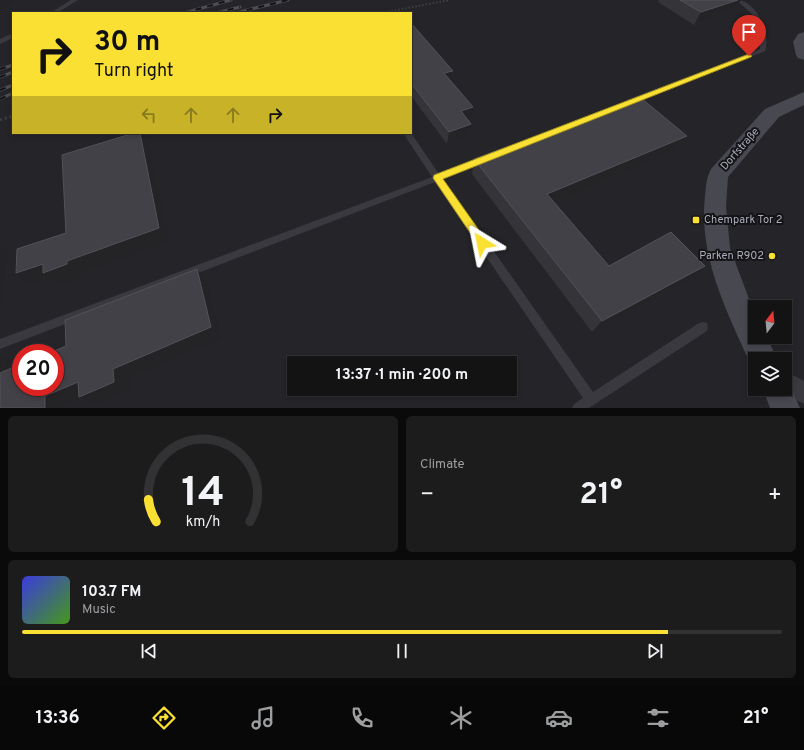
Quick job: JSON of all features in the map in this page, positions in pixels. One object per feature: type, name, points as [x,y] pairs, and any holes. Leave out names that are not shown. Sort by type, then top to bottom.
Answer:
[{"type":"street","points":[[804,37],[801,42],[804,55]]},
{"type":"street","name":"Dorfstraße","points":[[760,352],[739,310],[718,248],[714,206],[718,174],[772,113],[804,98]]},
{"type":"street","points":[[792,386],[804,392]]},
{"type":"street","points":[[779,396],[785,408]]},
{"type":"lane","points":[[55,12],[75,0]]},
{"type":"lane","points":[[622,105],[763,50],[762,30],[754,12],[739,0]]},
{"type":"lane","points":[[0,42],[12,36]]},
{"type":"lane","points":[[408,134],[591,400]]},
{"type":"lane","points":[[0,344],[489,158]]},
{"type":"lane","points":[[578,408],[703,327]]},
{"type":"path","points":[[385,12],[450,0]]},
{"type":"path","points":[[0,120],[12,116]]},
{"type":"shaded area","points":[[0,0],[804,0],[804,408],[0,408]]},
{"type":"building","points":[[680,0],[738,0],[701,12]]},
{"type":"building","points":[[412,24],[453,71],[444,73],[473,107],[461,111],[471,124],[449,132],[412,84]]},
{"type":"building","points":[[641,98],[687,136],[547,194],[609,266],[671,232],[705,266],[602,321],[474,159]]},
{"type":"building","points":[[131,134],[140,134],[159,228],[67,261],[67,264],[43,273],[43,264],[16,273],[17,249],[66,233],[62,155]]},
{"type":"building","points":[[197,269],[211,327],[113,369],[114,382],[79,397],[78,382],[64,388],[64,347],[66,346],[65,320]]},
{"type":"building","points":[[12,368],[12,396],[45,396],[45,408],[0,408],[0,373]]},
{"type":"railway","points":[[188,12],[231,0]]},
{"type":"railway","points":[[239,12],[288,0]]},
{"type":"railway","points":[[220,12],[240,7]]},
{"type":"railway","points":[[0,69],[12,65]]},
{"type":"railway","points":[[0,77],[12,72]]},
{"type":"railway","points":[[0,90],[12,85]]},
{"type":"railway","points":[[0,99],[12,93]]},
{"type":"place","name":"Chempark Tor 2","points":[[696,220]]},
{"type":"place","name":"Parken R902","points":[[772,256]]},
{"type":"route","points":[[482,243],[437,178],[749,56]]}]
